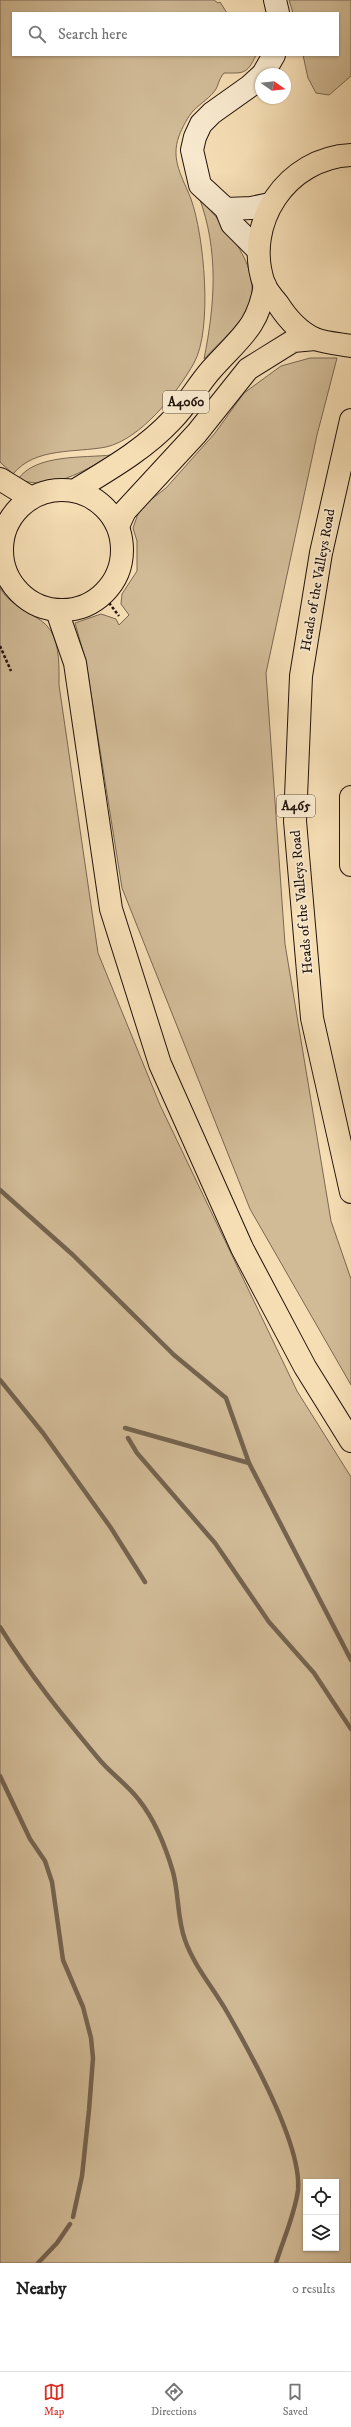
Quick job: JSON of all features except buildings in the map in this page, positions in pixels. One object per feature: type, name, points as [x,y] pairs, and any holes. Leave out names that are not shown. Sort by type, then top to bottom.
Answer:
[{"type":"highway","points":[[351,139],[328,159],[299,174],[270,204],[262,226],[258,250],[265,285],[293,323],[315,339],[351,346]]},
{"type":"highway","points":[[328,159],[351,155]]},
{"type":"highway","name":"A4060","points":[[74,491],[125,460],[173,420],[195,388],[251,327],[262,306],[265,285]]},
{"type":"highway","name":"A4060","points":[[118,526],[124,512],[197,433],[248,369],[293,341],[315,339]]},
{"type":"highway","name":"Heads of the Valleys Road","points":[[351,420],[322,553],[301,676],[295,821],[312,1018],[351,1192]]},
{"type":"highway","points":[[0,479],[31,498]]},
{"type":"highway","points":[[59,489],[74,491],[88,495],[100,503],[110,514],[118,526],[122,541],[122,556],[119,570],[112,584],[103,595],[74,610],[57,611],[34,604],[16,590],[4,569],[1,544],[6,527],[13,516],[31,498],[45,492],[59,489]]},
{"type":"highway","points":[[57,611],[75,663],[111,909],[160,1064],[242,1248],[306,1367],[351,1441]]},
{"type":"highway","points":[[351,797],[351,865]]},
{"type":"street","points":[[275,0],[278,12]]},
{"type":"street","points":[[267,68],[273,56]]},
{"type":"street","points":[[255,81],[212,113],[201,124],[194,137],[192,150],[200,185],[226,209],[232,224],[258,250]]},
{"type":"street","points":[[226,209],[250,208],[270,204]]},
{"type":"path","points":[[103,595],[119,616]]},
{"type":"path","points":[[0,646],[11,671]]},
{"type":"shaded area","points":[[0,0],[214,0],[218,3],[220,2],[226,12],[12,12],[12,56],[256,56],[253,62],[244,72],[224,73],[214,92],[194,110],[185,122],[177,145],[177,161],[181,176],[196,215],[203,258],[205,306],[203,328],[200,348],[187,375],[168,401],[145,425],[132,435],[119,442],[106,447],[44,455],[32,459],[22,465],[13,474],[0,462]]},
{"type":"shaded area","points":[[289,0],[351,0],[351,76],[329,95],[316,93],[308,78],[303,56],[339,56],[339,12],[293,12]]},
{"type":"shaded area","points":[[199,197],[221,223],[242,253],[249,269],[252,286],[250,302],[242,318],[204,359],[211,318],[213,278],[210,237]]},
{"type":"shaded area","points":[[310,358],[337,358],[317,435],[266,673],[285,944],[331,1221],[351,1279],[351,1385],[250,1209],[122,888],[86,662],[75,623],[101,614],[116,619],[119,625],[129,615],[121,604],[122,594],[137,571],[137,541],[133,528],[140,508],[166,488],[215,433],[244,393],[281,366]]},
{"type":"shaded area","points":[[112,455],[67,478],[43,483],[18,479],[26,471],[36,465],[48,461],[74,457]]},
{"type":"shaded area","points":[[0,588],[12,602],[46,625],[51,631],[56,644],[59,685],[98,953],[160,1105],[297,1391],[351,1477],[351,2263],[0,2263]]},
{"type":"waterway","points":[[0,1190],[73,1255],[174,1355],[226,1398],[249,1463],[351,1660]]},
{"type":"waterway","points":[[0,1380],[43,1433],[111,1528],[145,1582]]},
{"type":"waterway","points":[[125,1428],[249,1463]]},
{"type":"waterway","points":[[128,1438],[137,1453],[215,1543],[269,1622],[314,1673],[351,1729]]},
{"type":"waterway","points":[[0,1627],[35,1678],[72,1726],[103,1763],[139,1800],[150,1816],[159,1834],[173,1872],[182,1932],[189,1950],[222,2003],[261,2074],[273,2099],[292,2149],[297,2171],[298,2190],[292,2218],[276,2263]]},
{"type":"waterway","points":[[0,1776],[30,1839],[45,1861],[52,1882],[63,1960],[83,2007],[91,2038],[93,2058],[89,2110],[82,2176],[73,2217]]},
{"type":"waterway","points":[[38,2263],[57,2243],[70,2224]]}]
